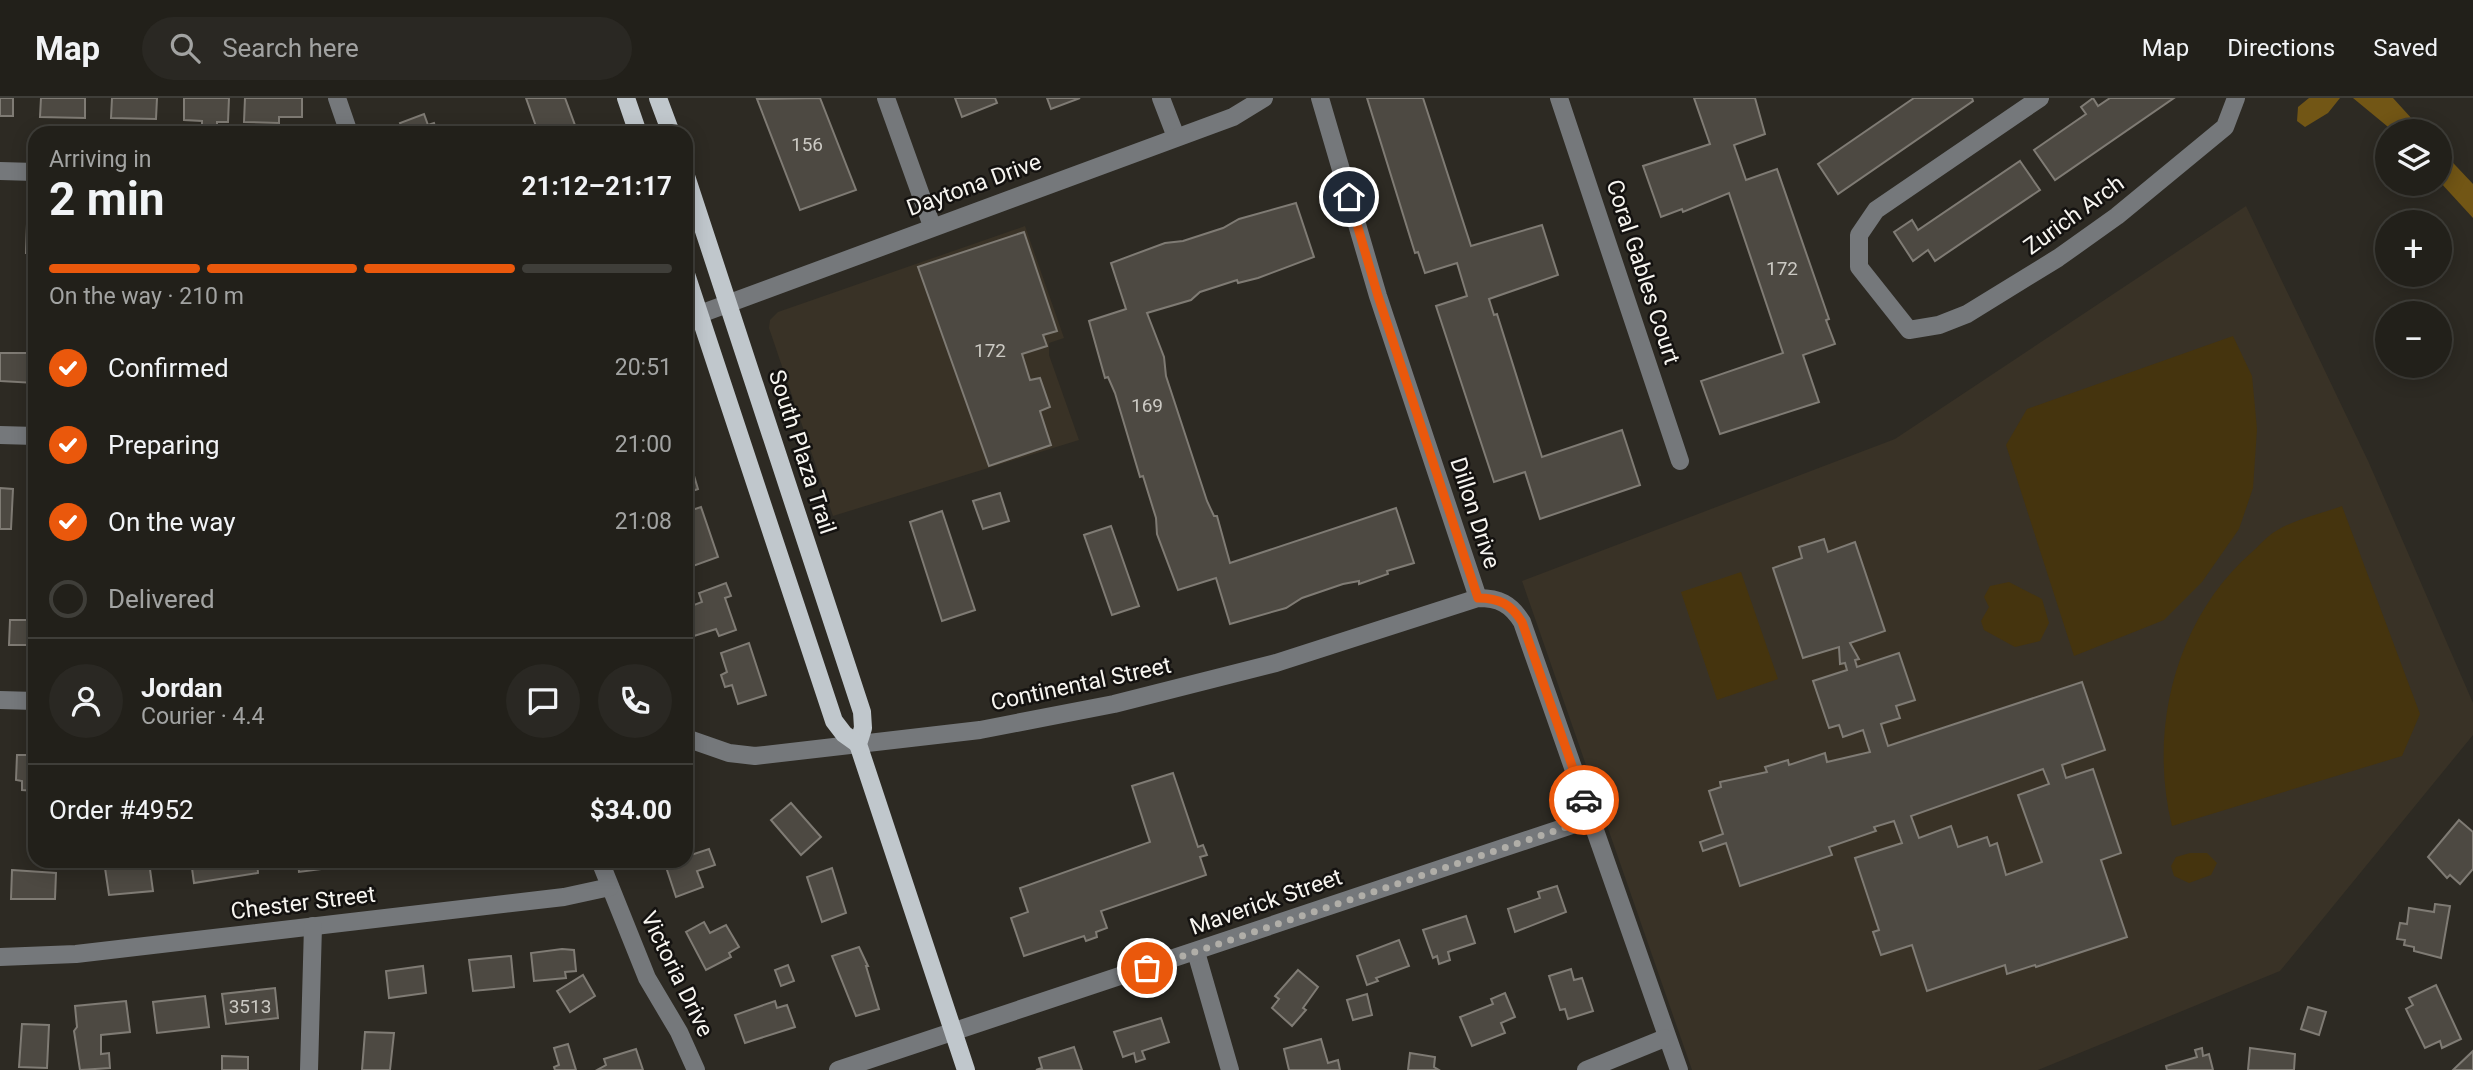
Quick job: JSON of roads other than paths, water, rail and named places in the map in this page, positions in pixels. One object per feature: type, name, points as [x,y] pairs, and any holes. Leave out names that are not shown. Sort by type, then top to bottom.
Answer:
[{"type":"main road","points":[[626,98],[636,126]]},
{"type":"main road","points":[[659,98],[669,126]]},
{"type":"main road","name":"South Plaza Trail","points":[[693,198],[862,712],[863,728],[858,744],[966,1070]]},
{"type":"main road","name":"South Plaza Trail","points":[[693,294],[834,721],[844,734],[858,744]]},
{"type":"street","points":[[337,98],[347,126]]},
{"type":"street","points":[[886,98],[932,226]]},
{"type":"street","points":[[1161,98],[1176,137]]},
{"type":"street","name":"Daytona Drive","points":[[700,314],[932,226],[1233,117],[1264,98]]},
{"type":"street","name":"Dillon Drive","points":[[1320,98],[1378,296],[1478,598],[1492,598],[1506,603],[1522,622],[1665,1038],[1679,1070]]},
{"type":"street","name":"Coral Gables Court","points":[[1559,98],[1680,461]]},
{"type":"street","name":"Zurich Arch","points":[[2040,98],[1876,210],[1859,235],[1859,267],[1909,331],[1939,325],[1967,314],[2058,258],[2117,216],[2225,127],[2236,98]]},
{"type":"street","points":[[0,171],[28,172]]},
{"type":"street","points":[[0,435],[28,436]]},
{"type":"street","name":"Continental Street","points":[[693,740],[729,753],[755,756],[980,730],[1158,694],[1276,663],[1478,598]]},
{"type":"street","points":[[0,700],[28,701]]},
{"type":"street","name":"Maverick Street","points":[[838,1070],[1590,819]]},
{"type":"street","name":"Victoria Drive","points":[[603,868],[647,978],[679,1032],[696,1070]]},
{"type":"street","name":"Chester Street","points":[[0,957],[76,954],[564,897],[610,887]]},
{"type":"street","points":[[309,1070],[313,926]]},
{"type":"street","points":[[1196,951],[1230,1070]]},
{"type":"street","points":[[1586,1070],[1665,1038]]}]
